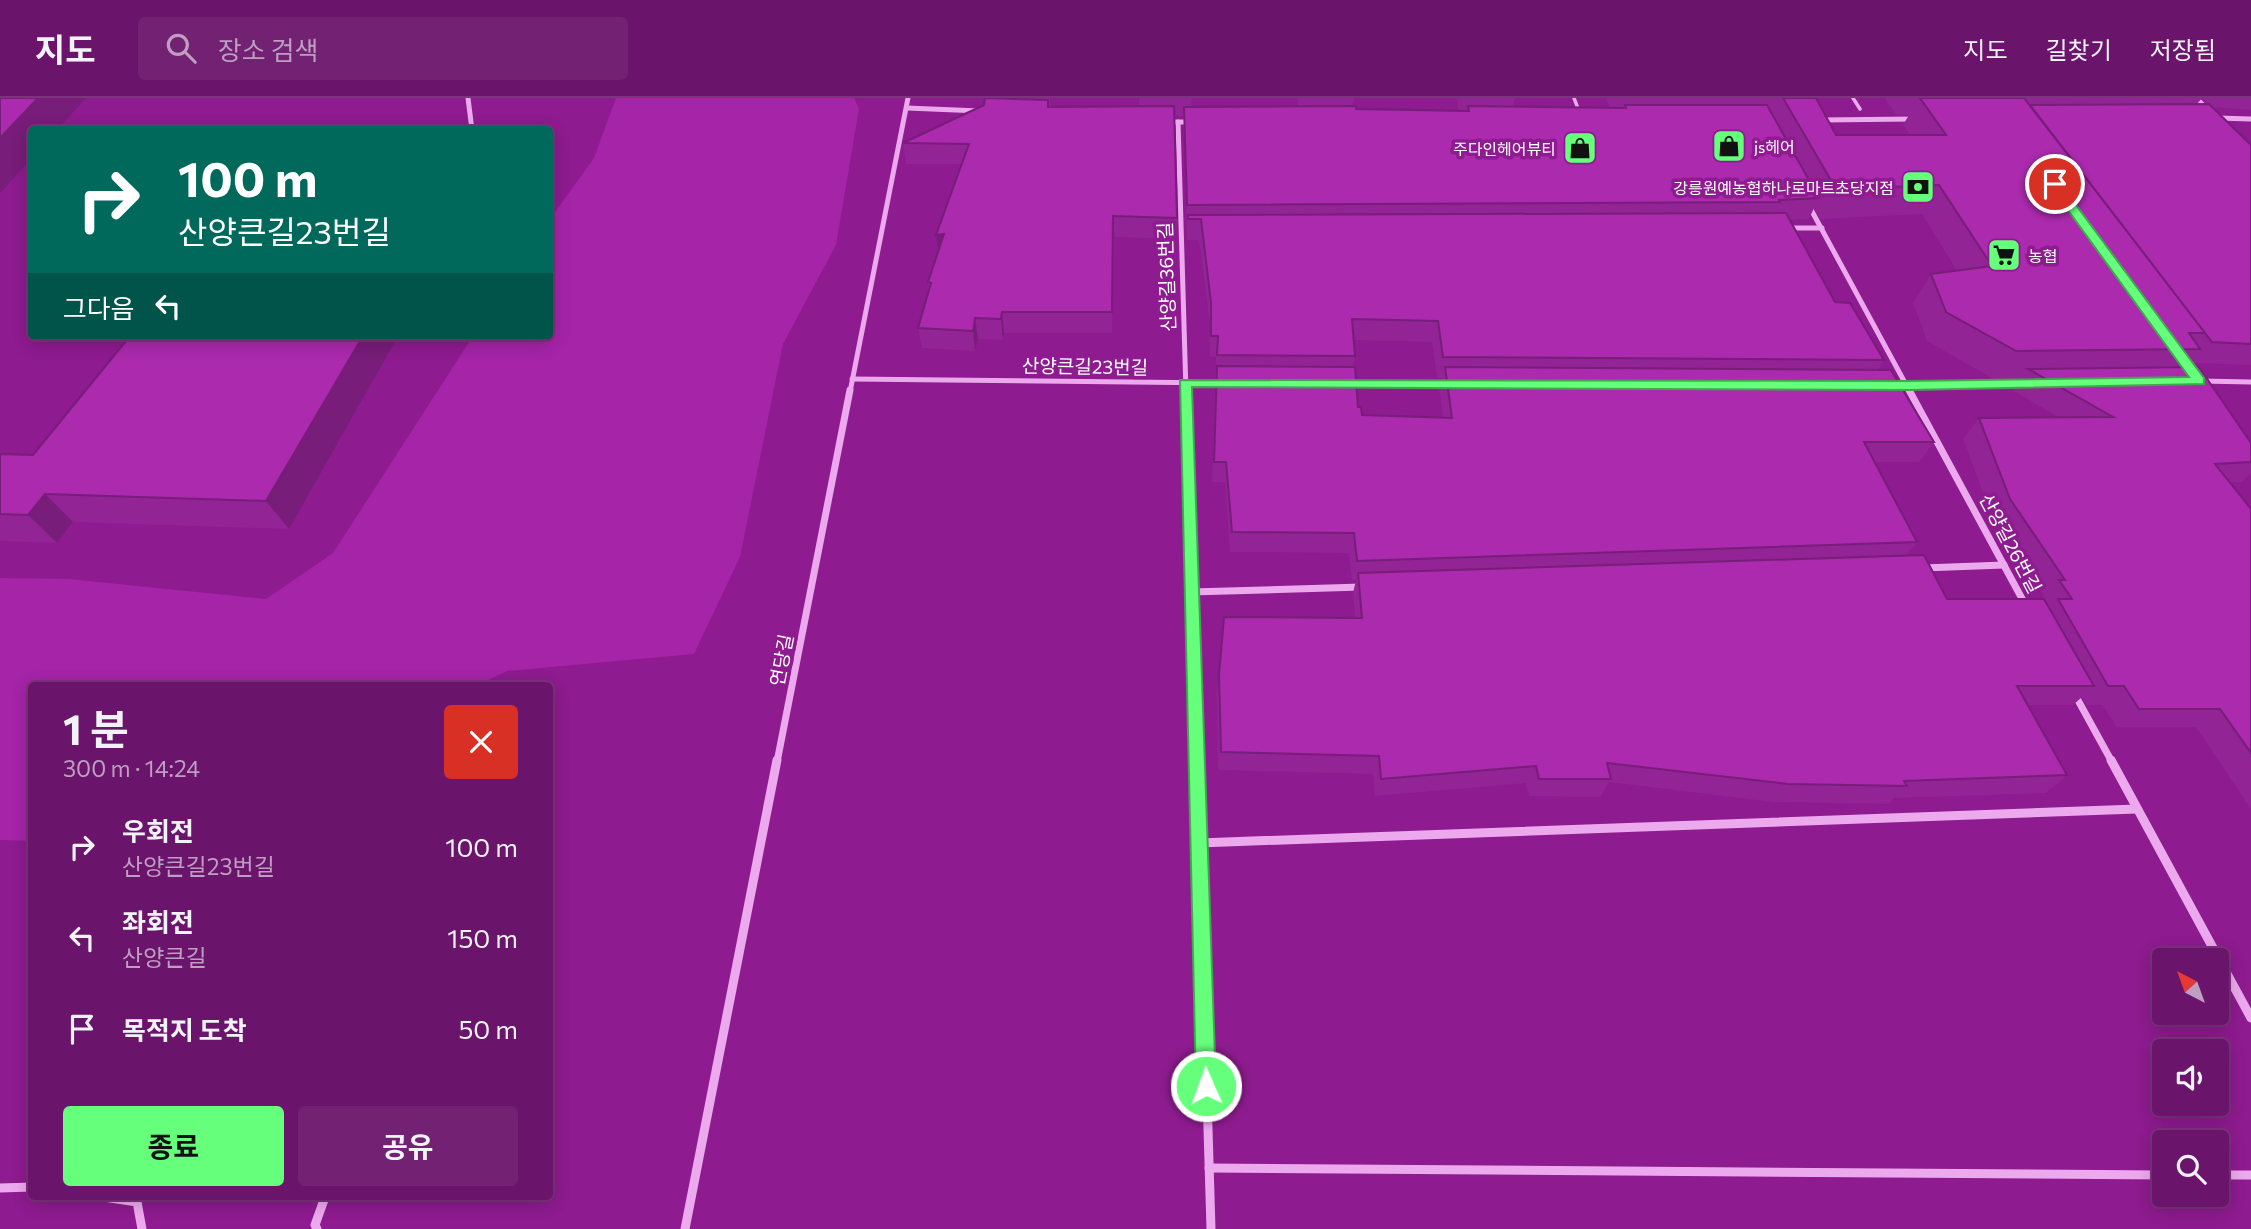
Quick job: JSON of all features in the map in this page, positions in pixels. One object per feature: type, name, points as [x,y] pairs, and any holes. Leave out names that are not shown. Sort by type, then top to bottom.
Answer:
[{"type":"street","points":[[468,98],[472,126]]},
{"type":"street","name":"연당길","points":[[685,1229],[908,98]]},
{"type":"street","points":[[2196,98],[2225,127]]},
{"type":"street","points":[[907,108],[993,112]]},
{"type":"street","points":[[2202,118],[2251,118]]},
{"type":"street","points":[[1814,120],[1923,119]]},
{"type":"street","points":[[1164,122],[1205,122]]},
{"type":"street","name":"산양길36번길","points":[[1178,122],[1211,1229]]},
{"type":"street","name":"산양길26번길","points":[[1801,192],[2031,614]]},
{"type":"street","points":[[1780,229],[1822,228]]},
{"type":"street","points":[[1181,231],[1195,231]]},
{"type":"street","points":[[2191,370],[2206,391]]},
{"type":"street","name":"산양큰길23번길","points":[[852,379],[1227,383]]},
{"type":"street","points":[[2185,382],[2251,382]]},
{"type":"street","points":[[1338,384],[1463,384]]},
{"type":"street","points":[[1880,386],[2032,384]]},
{"type":"street","points":[[1908,569],[2004,565]]},
{"type":"street","points":[[1191,592],[1371,586]]},
{"type":"street","points":[[2071,687],[2251,1018]]},
{"type":"street","points":[[1199,843],[2137,809]]},
{"type":"street","points":[[1209,1168],[2152,1175]]},
{"type":"street","points":[[2229,1175],[2251,1175]]},
{"type":"street","points":[[0,1188],[28,1187]]},
{"type":"street","points":[[124,1200],[137,1202],[142,1229]]},
{"type":"street","points":[[317,1229],[315,1224],[324,1200]]},
{"type":"lane","points":[[1574,98],[1583,120]]},
{"type":"lane","points":[[1853,98],[1860,109]]},
{"type":"shaded area","points":[[616,98],[854,98],[859,109],[836,245],[783,344],[740,557],[694,654],[507,671],[484,682],[28,682],[28,841],[0,840],[0,578],[69,579],[266,599],[333,553],[470,340],[553,340],[553,215],[594,158]]},
{"type":"building","points":[[0,98],[38,98],[0,138]]},
{"type":"building","points":[[985,98],[1048,100],[1048,107],[1174,106],[1177,218],[1113,216],[1112,312],[1002,312],[1001,319],[975,318],[973,331],[918,328],[931,283],[928,282],[944,234],[936,235],[969,144],[903,143],[984,105]]},
{"type":"building","points":[[1783,98],[1816,98],[1836,135],[1946,135],[1920,98],[2024,98],[2206,333],[2189,333],[2200,349],[2016,351],[1946,312],[1931,274],[1992,266],[1939,185],[1836,189]]},
{"type":"building","points":[[2209,104],[2251,145],[2251,344],[2212,342],[2030,105]]},
{"type":"building","points":[[1625,105],[1767,105],[1819,198],[1779,200],[1780,202],[1187,205],[1184,107],[1356,106],[1356,109],[1469,111],[1468,106],[1626,108]]},
{"type":"building","points":[[1786,213],[1835,302],[1850,303],[1884,360],[1443,357],[1438,321],[1352,319],[1355,356],[1217,355],[1218,336],[1211,336],[1211,303],[1201,219],[1188,219],[1188,215]]},
{"type":"building","points":[[127,340],[361,340],[266,501],[45,494],[28,515],[0,514],[0,454],[33,455]]},
{"type":"building","points":[[1217,366],[1355,367],[1358,407],[1361,407],[1362,415],[1452,418],[1445,367],[1891,370],[1934,442],[1864,442],[1917,542],[1357,561],[1354,533],[1232,532],[1226,462],[1214,462]]},
{"type":"building","points":[[2199,367],[2251,443],[2251,462],[2215,464],[2251,509],[2251,753],[2220,709],[2139,709],[2124,686],[2108,686],[2058,599],[2072,599],[2059,580],[2065,580],[2010,499],[1979,418],[2113,417],[2028,369]]},
{"type":"building","points":[[1924,555],[1947,599],[2044,599],[2094,686],[2017,686],[2067,775],[1904,781],[1907,786],[1788,784],[1607,763],[1611,779],[1539,779],[1536,766],[1381,779],[1379,756],[1221,752],[1219,675],[1224,617],[1362,618],[1358,573]]},
{"type":"place","name":"js헤어","points":[[1729,146]]},
{"type":"place","name":"주다인헤어뷰티","points":[[1580,148]]},
{"type":"place","name":"강릉원예농협하나로마트초당지점","points":[[1918,187]]},
{"type":"place","name":"농협","points":[[2004,255]]},
{"type":"route","points":[[1206,1086],[1185,383],[1907,386],[2199,381],[2055,184]]}]
